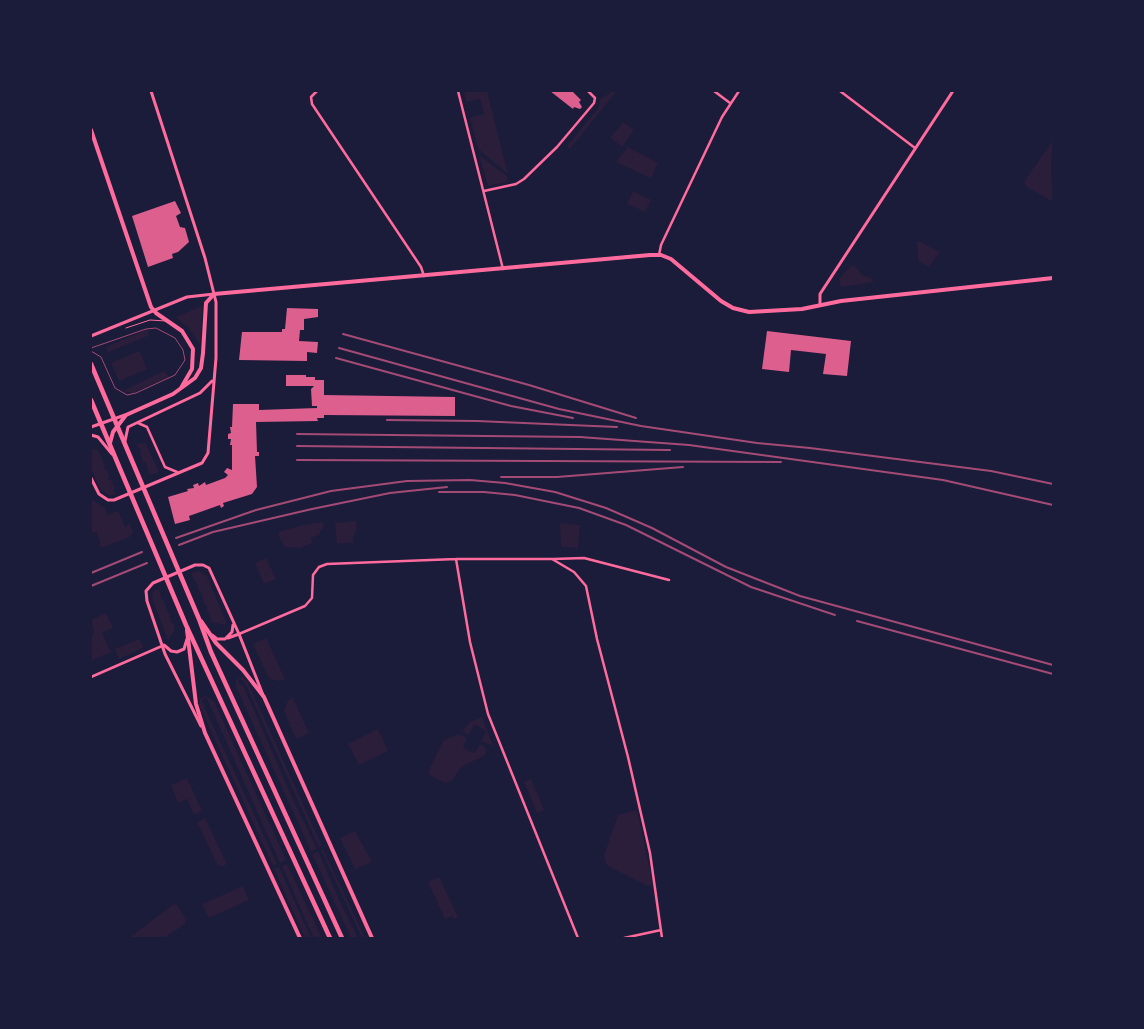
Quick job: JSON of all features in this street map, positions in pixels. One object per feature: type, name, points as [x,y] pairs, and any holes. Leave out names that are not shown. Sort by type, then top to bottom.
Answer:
[{"type":"main road","points":[[91,130],[153,311],[172,323],[186,336],[194,356],[191,372],[180,390]]},
{"type":"main road","points":[[110,448],[111,437],[116,425],[126,415],[180,390],[193,380],[200,368],[205,338],[206,303],[214,294],[659,255],[671,259],[721,301],[740,310],[765,312],[820,305],[842,300],[1053,278]]},
{"type":"main road","points":[[91,364],[199,619],[211,652],[342,938]]},
{"type":"main road","points":[[91,400],[113,456],[186,625],[330,938]]},
{"type":"main road","points":[[199,619],[216,643],[250,678],[264,697],[372,938]]},
{"type":"main road","points":[[186,625],[196,704],[205,733],[300,938]]},
{"type":"street","points":[[91,478],[99,494],[111,500],[202,463],[207,457],[215,373],[216,302],[205,258],[151,91]]},
{"type":"street","points":[[317,91],[311,98],[312,104],[421,267],[424,276]]},
{"type":"street","points":[[458,91],[503,269]]},
{"type":"street","points":[[484,191],[516,184],[524,180],[557,147],[594,103],[594,98],[588,91]]},
{"type":"street","points":[[714,91],[730,103]]},
{"type":"street","points":[[659,255],[661,245],[730,103],[739,91]]},
{"type":"street","points":[[840,91],[916,149]]},
{"type":"street","points":[[820,305],[820,294],[953,91]]},
{"type":"street","points":[[91,336],[196,294],[214,294]]},
{"type":"street","points":[[126,450],[125,433],[128,427],[204,391],[211,383],[215,373]]},
{"type":"street","points":[[91,427],[126,415]]},
{"type":"street","points":[[134,424],[145,425],[165,467],[177,472]]},
{"type":"street","points":[[91,435],[98,437],[113,456]]},
{"type":"street","points":[[206,630],[217,639],[225,639],[292,613],[309,603],[312,598],[312,578],[315,570],[322,566],[350,563],[584,558],[668,580]]},
{"type":"street","points":[[456,560],[470,642],[488,714],[578,938]]},
{"type":"street","points":[[554,560],[574,572],[586,586],[597,639],[626,749],[650,854],[662,938]]},
{"type":"street","points":[[205,733],[165,654],[164,645],[147,601],[146,592],[153,583],[192,566],[203,565],[211,571],[264,697]]},
{"type":"street","points":[[225,639],[232,632],[233,624]]},
{"type":"street","points":[[164,645],[174,652],[180,651],[186,646],[187,632]]},
{"type":"street","points":[[91,677],[164,645]]},
{"type":"street","points":[[624,938],[661,930]]},
{"type":"lane","points":[[126,328],[150,320],[172,323]]},
{"type":"shaded area","points":[[464,91],[487,91],[508,174],[478,149],[470,117],[484,114],[480,99],[466,102]]},
{"type":"shaded area","points":[[613,91],[615,93],[570,149],[567,146],[599,107],[600,99]]},
{"type":"shaded area","points":[[623,122],[634,130],[622,147],[610,138]]},
{"type":"shaded area","points":[[1053,140],[1051,167],[1053,202],[1027,187],[1024,182]]},
{"type":"shaded area","points":[[628,147],[658,163],[651,178],[616,162]]},
{"type":"shaded area","points":[[479,155],[507,176],[508,182],[488,186]]},
{"type":"shaded area","points":[[633,191],[651,200],[645,212],[627,204]]},
{"type":"shaded area","points":[[917,242],[921,242],[939,252],[929,267],[918,260]]},
{"type":"shaded area","points":[[852,265],[862,275],[871,278],[874,282],[841,287],[839,279]]},
{"type":"shaded area","points":[[202,306],[200,345],[189,328],[176,317]]},
{"type":"shaded area","points":[[148,329],[148,336],[108,352],[106,347]]},
{"type":"shaded area","points":[[139,351],[147,369],[119,381],[111,363]]},
{"type":"shaded area","points":[[164,371],[169,377],[133,393],[123,391]]},
{"type":"shaded area","points":[[145,442],[159,472],[149,476],[151,474],[148,473],[146,462],[143,462],[140,454],[141,451],[136,445]]},
{"type":"shaded area","points":[[96,449],[99,451],[105,466],[103,468],[106,469],[110,477],[108,479],[111,480],[115,488],[113,490],[117,494],[110,496],[100,489],[91,468],[91,450]]},
{"type":"shaded area","points":[[91,499],[105,508],[108,515],[118,511],[125,527],[130,524],[133,532],[130,537],[101,548],[97,532],[91,533]]},
{"type":"shaded area","points":[[356,521],[357,530],[353,537],[353,542],[337,544],[335,523]]},
{"type":"shaded area","points":[[322,522],[324,526],[319,534],[311,538],[312,543],[300,548],[285,547],[278,535],[279,532]]},
{"type":"shaded area","points":[[560,523],[580,525],[578,548],[561,547]]},
{"type":"shaded area","points":[[266,558],[276,579],[264,584],[255,563]]},
{"type":"shaded area","points":[[199,571],[207,576],[226,622],[225,625],[212,622],[206,608],[208,606],[205,605],[203,595],[197,586],[199,584],[196,583],[191,573]]},
{"type":"shaded area","points":[[158,588],[162,598],[160,600],[163,600],[167,609],[165,611],[168,611],[170,622],[173,623],[175,629],[168,640],[152,599],[153,592]]},
{"type":"shaded area","points":[[106,613],[113,628],[102,633],[111,652],[91,661],[91,635],[94,634],[91,620]]},
{"type":"shaded area","points":[[266,638],[285,679],[280,681],[269,679],[253,644]]},
{"type":"shaded area","points":[[139,639],[143,648],[119,659],[115,649]]},
{"type":"shaded area","points":[[242,677],[248,683],[322,846],[319,847],[244,681],[240,679],[238,684],[243,685],[290,793],[317,849],[311,851],[236,687],[236,680]]},
{"type":"shaded area","points":[[205,696],[214,701],[286,860],[280,863],[207,699],[204,698],[202,702],[277,864],[273,866],[199,705],[200,699]]},
{"type":"shaded area","points":[[293,698],[309,733],[296,739],[284,711],[288,700]]},
{"type":"shaded area","points":[[482,717],[493,746],[481,741],[486,731],[478,726],[474,725],[469,735],[462,731],[470,722]]},
{"type":"shaded area","points":[[378,729],[388,751],[359,765],[348,744]]},
{"type":"shaded area","points":[[458,734],[467,738],[463,747],[467,750],[475,753],[480,744],[487,751],[484,756],[461,767],[452,781],[445,783],[428,772],[443,741]]},
{"type":"shaded area","points":[[187,778],[202,811],[194,815],[187,799],[178,803],[171,785]]},
{"type":"shaded area","points":[[531,779],[544,810],[537,813],[524,782]]},
{"type":"shaded area","points":[[637,810],[653,885],[648,886],[608,866],[605,862],[604,855],[618,815]]},
{"type":"shaded area","points":[[205,818],[227,864],[222,867],[217,864],[197,822]]},
{"type":"shaded area","points":[[355,831],[372,862],[355,869],[340,838]]},
{"type":"shaded area","points":[[323,849],[365,938],[362,938],[321,850]]},
{"type":"shaded area","points":[[318,851],[358,938],[351,938],[312,854]]},
{"type":"shaded area","points":[[287,864],[322,938],[314,938],[282,866]]},
{"type":"shaded area","points":[[279,867],[311,938],[305,938],[274,869]]},
{"type":"shaded area","points":[[439,877],[458,917],[454,919],[452,916],[445,919],[428,882]]},
{"type":"shaded area","points":[[243,886],[249,900],[209,918],[202,904]]},
{"type":"shaded area","points":[[174,904],[178,906],[186,920],[185,924],[164,938],[129,938]]},
{"type":"building","points":[[550,91],[572,91],[581,100],[579,102],[582,107],[580,109],[574,107],[573,109]]},
{"type":"building","points":[[175,201],[181,213],[176,216],[180,227],[185,228],[189,242],[178,252],[172,254],[173,258],[148,267],[132,216]]},
{"type":"building","points":[[287,308],[318,309],[318,317],[304,319],[304,330],[300,330],[299,341],[318,342],[317,353],[307,352],[307,361],[239,360],[242,332],[282,332],[282,329],[285,329]]},
{"type":"building","points":[[767,331],[851,341],[847,376],[823,374],[826,354],[791,350],[789,372],[762,369]]},
{"type":"building","points":[[286,375],[306,375],[306,377],[315,377],[315,380],[324,380],[324,395],[455,397],[455,416],[324,415],[324,418],[317,418],[318,421],[256,422],[257,452],[259,452],[259,456],[255,456],[257,487],[252,494],[223,503],[224,506],[221,508],[220,505],[189,516],[190,520],[175,524],[168,497],[188,491],[187,489],[194,488],[193,485],[198,483],[199,486],[205,482],[206,485],[225,478],[228,475],[224,472],[227,468],[232,470],[232,445],[230,445],[231,439],[228,439],[228,434],[231,433],[230,427],[232,427],[233,404],[259,404],[259,410],[317,408],[317,406],[312,406],[311,389],[314,386],[286,386]]},
{"type":"tram line","points":[[91,348],[146,329],[156,328],[175,338],[183,350],[185,360],[175,375],[136,393],[127,395],[115,388],[101,357],[91,351]]},
{"type":"railway","points":[[343,334],[529,385],[636,418]]},
{"type":"railway","points":[[339,348],[559,409],[641,426],[757,443],[991,471],[1053,484]]},
{"type":"railway","points":[[336,358],[511,406],[573,418]]},
{"type":"railway","points":[[387,420],[477,421],[617,427]]},
{"type":"railway","points":[[297,434],[580,437],[689,445],[943,480],[1053,505]]},
{"type":"railway","points":[[297,446],[670,450]]},
{"type":"railway","points":[[297,460],[781,462]]},
{"type":"railway","points":[[501,477],[557,477],[683,467]]},
{"type":"railway","points":[[176,538],[256,510],[331,491],[407,481],[470,480],[505,483],[555,492],[606,508],[652,528],[726,567],[800,596],[1053,665]]},
{"type":"railway","points":[[179,545],[213,532],[312,509],[390,493],[447,487]]},
{"type":"railway","points":[[439,492],[484,492],[515,495],[579,508],[626,525],[751,587],[835,615]]},
{"type":"railway","points":[[91,573],[142,552]]},
{"type":"railway","points":[[91,586],[147,563]]},
{"type":"railway","points":[[857,621],[1053,674]]}]
